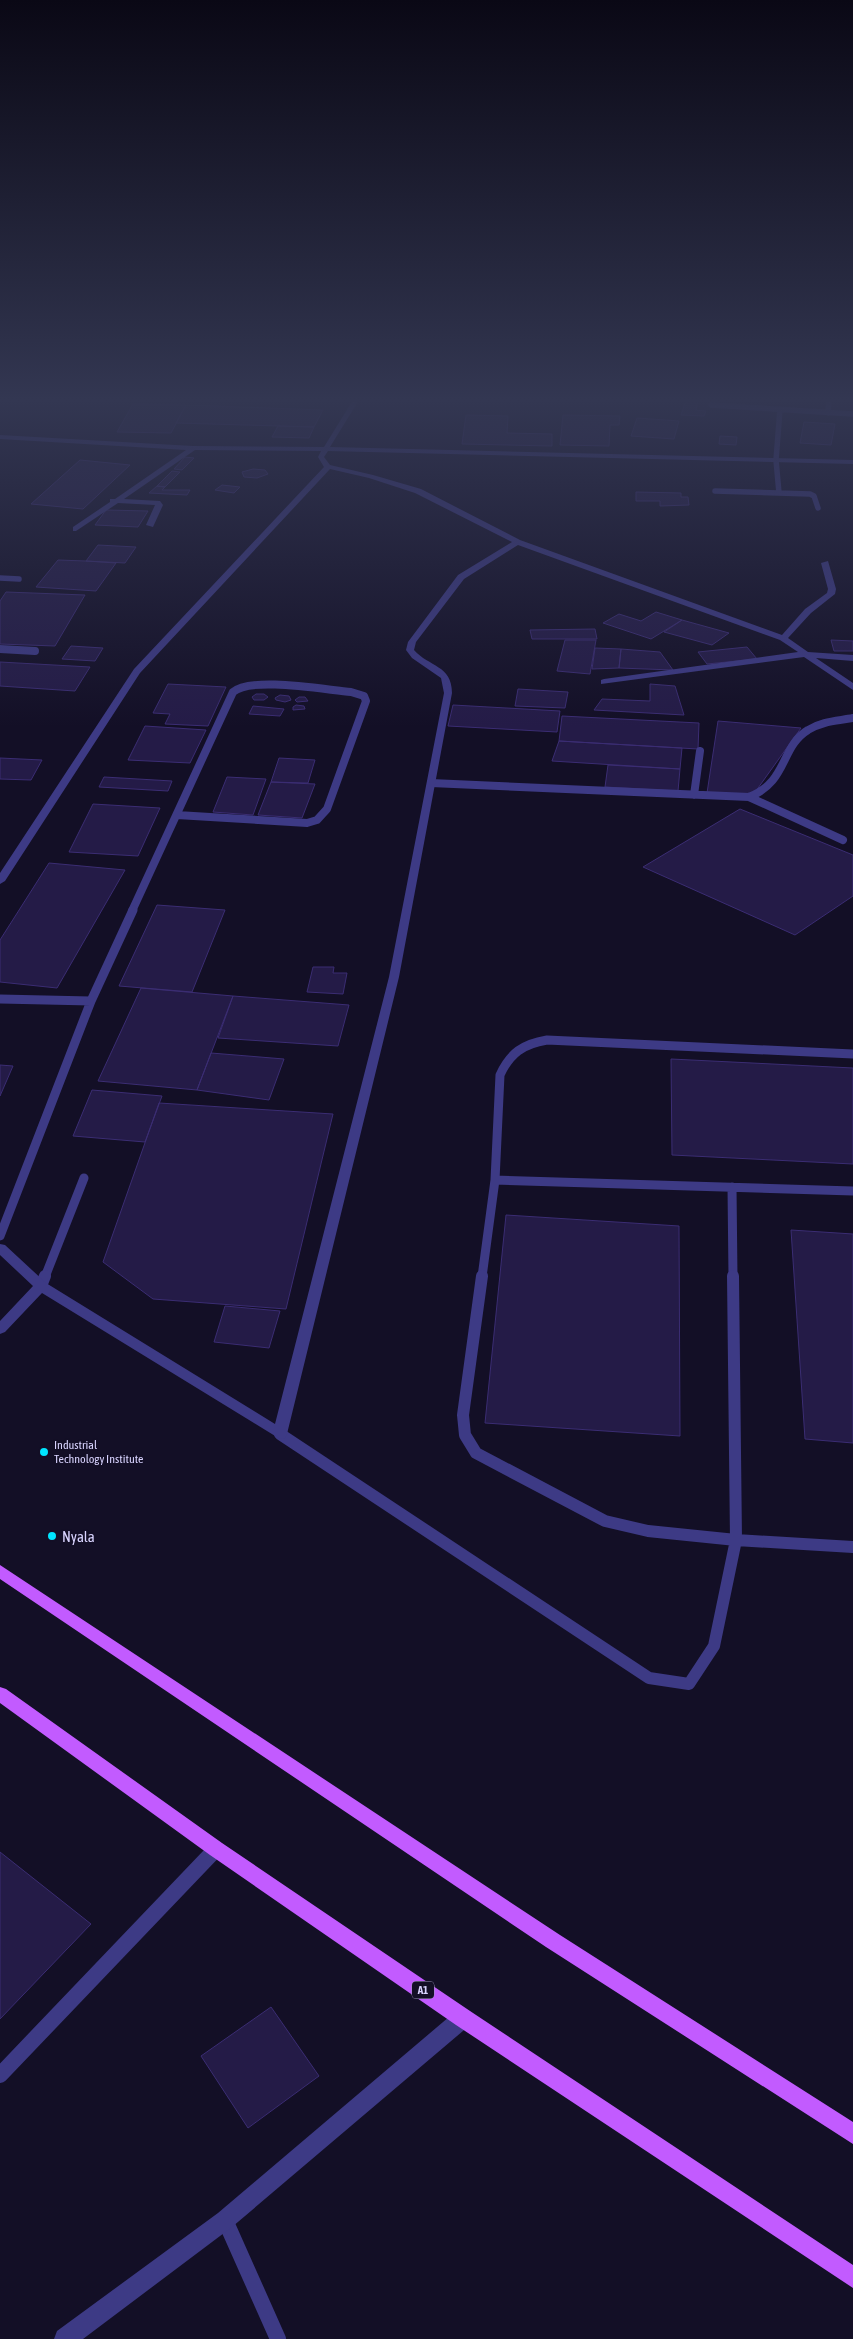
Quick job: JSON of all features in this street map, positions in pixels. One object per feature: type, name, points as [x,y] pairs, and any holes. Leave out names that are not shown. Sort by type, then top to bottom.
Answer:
[{"type":"main road","points":[[0,1571],[553,1941],[853,2134]]},
{"type":"main road","name":"A1","points":[[0,1694],[216,1849],[463,2018],[853,2278]]},
{"type":"street","points":[[76,529],[102,509]]},
{"type":"street","points":[[150,525],[157,509]]},
{"type":"street","points":[[0,881],[137,671],[250,554],[290,509]]},
{"type":"street","points":[[453,509],[517,542],[783,638],[853,687]]},
{"type":"street","points":[[0,1248],[40,1286],[280,1434],[394,977],[449,684],[446,676],[440,670],[414,656],[410,650],[412,642],[461,577],[517,542]]},
{"type":"street","points":[[783,638],[808,611],[830,594],[832,589],[825,563]]},
{"type":"street","points":[[604,682],[804,654],[853,658]]},
{"type":"street","points":[[0,1329],[40,1286]]},
{"type":"street","points":[[65,2339],[225,2220],[463,2018]]},
{"type":"lane","points":[[0,578],[20,579]]},
{"type":"lane","points":[[0,649],[34,651]]},
{"type":"lane","points":[[0,1236],[91,1001],[176,815],[233,692],[238,687],[249,684],[261,684],[351,692],[364,696],[366,701],[327,809],[317,820],[307,823],[176,815]]},
{"type":"lane","points":[[431,783],[749,797],[762,794],[770,787],[803,734],[823,724],[853,718]]},
{"type":"lane","points":[[694,795],[700,752]]},
{"type":"lane","points":[[749,797],[843,840]]},
{"type":"lane","points":[[0,998],[91,1001]]},
{"type":"lane","points":[[853,1054],[547,1040],[531,1042],[516,1050],[506,1060],[500,1075],[495,1180],[464,1415],[465,1435],[476,1453],[605,1521],[648,1531],[736,1540],[853,1547]]},
{"type":"lane","points":[[40,1286],[84,1178]]},
{"type":"lane","points":[[495,1180],[853,1191]]},
{"type":"lane","points":[[280,1434],[649,1678],[689,1684],[714,1646],[736,1540],[732,1187]]},
{"type":"lane","points":[[0,2075],[216,1849]]},
{"type":"lane","points":[[225,2220],[278,2339]]},
{"type":"building","points":[[106,510],[148,511],[138,527],[95,525]]},
{"type":"building","points":[[98,545],[136,547],[125,563],[86,561]]},
{"type":"building","points":[[58,560],[116,563],[96,591],[36,587]]},
{"type":"building","points":[[6,592],[85,595],[55,646],[0,644],[0,601]]},
{"type":"building","points":[[656,612],[682,620],[651,639],[603,623],[619,614],[641,621]]},
{"type":"building","points":[[682,620],[729,633],[712,645],[664,632]]},
{"type":"building","points":[[595,629],[597,639],[532,639],[530,630]]},
{"type":"building","points":[[565,640],[596,640],[590,674],[557,671]]},
{"type":"building","points":[[831,640],[853,641],[853,651],[834,651]]},
{"type":"building","points":[[71,646],[103,648],[95,661],[62,659]]},
{"type":"building","points":[[747,647],[757,659],[707,664],[698,652]]},
{"type":"building","points":[[595,648],[621,649],[619,668],[592,669]]},
{"type":"building","points":[[621,649],[660,652],[673,670],[619,668]]},
{"type":"building","points":[[0,662],[90,667],[75,691],[0,686]]},
{"type":"building","points":[[168,684],[226,687],[208,726],[165,724],[170,714],[153,713]]},
{"type":"building","points":[[650,684],[675,686],[684,715],[594,710],[602,699],[650,701]]},
{"type":"building","points":[[518,689],[568,692],[565,708],[515,706]]},
{"type":"building","points":[[256,694],[264,694],[268,697],[264,700],[254,700],[252,697]]},
{"type":"building","points":[[280,695],[289,696],[291,700],[285,702],[276,700],[275,698]]},
{"type":"building","points":[[299,697],[305,697],[308,701],[297,702],[295,700]]},
{"type":"building","points":[[296,705],[304,706],[305,709],[293,710],[293,707]]},
{"type":"building","points":[[453,705],[560,711],[557,732],[448,726]]},
{"type":"building","points":[[253,706],[284,709],[280,716],[249,714]]},
{"type":"building","points":[[562,716],[699,723],[698,749],[559,741]]},
{"type":"building","points":[[718,721],[801,728],[753,795],[707,793]]},
{"type":"building","points":[[145,726],[206,730],[190,763],[128,760]]},
{"type":"building","points":[[559,741],[682,748],[680,769],[552,761]]},
{"type":"building","points":[[0,758],[42,760],[31,780],[0,779]]},
{"type":"building","points":[[279,758],[315,760],[308,783],[271,782]]},
{"type":"building","points":[[608,765],[680,769],[678,791],[605,787]]},
{"type":"building","points":[[104,777],[172,781],[168,791],[99,787]]},
{"type":"building","points":[[227,777],[266,779],[253,815],[213,812]]},
{"type":"building","points":[[271,782],[315,784],[302,818],[258,815]]},
{"type":"building","points":[[93,804],[160,808],[138,856],[69,852]]},
{"type":"building","points":[[740,809],[853,855],[853,896],[795,935],[643,867]]},
{"type":"building","points":[[49,863],[125,870],[57,988],[0,982],[0,940]]},
{"type":"building","points":[[157,905],[225,910],[192,992],[119,986]]},
{"type":"building","points":[[313,967],[334,967],[333,973],[347,973],[343,994],[307,992]]},
{"type":"building","points":[[141,988],[233,996],[197,1090],[98,1081]]},
{"type":"building","points":[[233,996],[349,1005],[338,1046],[218,1038]]},
{"type":"building","points":[[211,1053],[284,1059],[269,1100],[197,1090]]},
{"type":"building","points":[[671,1059],[853,1068],[853,1164],[672,1155]]},
{"type":"building","points":[[0,1065],[13,1066],[0,1096]]},
{"type":"building","points":[[92,1090],[162,1096],[145,1142],[73,1136]]},
{"type":"building","points":[[159,1103],[333,1114],[286,1309],[153,1299],[103,1262]]},
{"type":"building","points":[[506,1215],[679,1226],[680,1436],[485,1423]]},
{"type":"building","points":[[791,1230],[853,1234],[853,1443],[805,1439]]},
{"type":"building","points":[[225,1306],[280,1311],[269,1348],[214,1342]]},
{"type":"building","points":[[0,1852],[91,1924],[0,2019]]},
{"type":"building","points":[[271,2007],[319,2076],[248,2128],[201,2056]]},
{"type":"place","name":"Industrial Technology Institute","points":[[44,1452]]},
{"type":"place","name":"Nyala","points":[[52,1536]]}]
